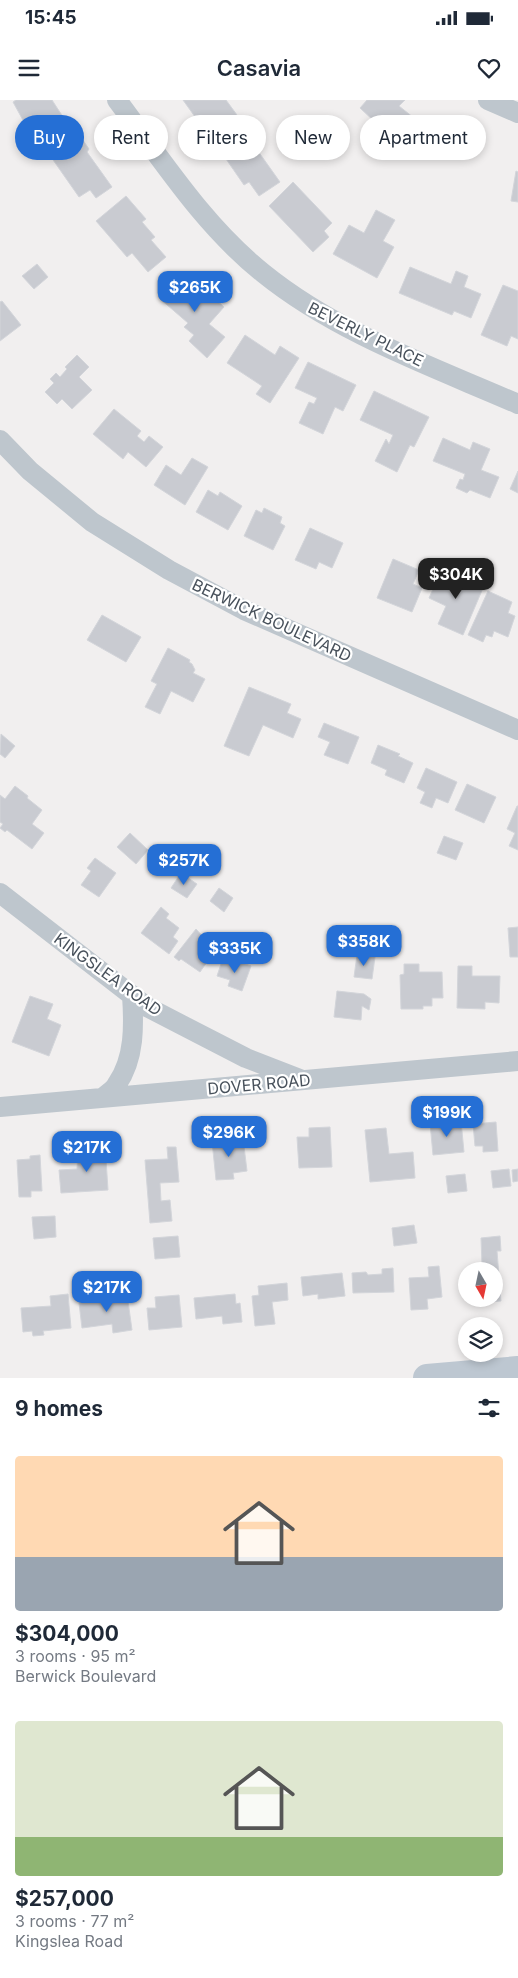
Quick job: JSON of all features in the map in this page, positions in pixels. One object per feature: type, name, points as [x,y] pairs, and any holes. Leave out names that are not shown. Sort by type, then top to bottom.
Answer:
[{"type":"main road","points":[[427,1378],[458,1377],[518,1370]]},
{"type":"street","name":"BEVERLY PLACE","points":[[117,100],[188,196],[223,237],[262,273],[312,309],[370,339],[518,404]]},
{"type":"street","points":[[488,100],[518,113]]},
{"type":"street","name":"BERWICK BOULEVARD","points":[[0,440],[30,472],[92,522],[169,570],[244,610],[518,730]]},
{"type":"street","name":"KINGSLEA ROAD","points":[[0,893],[147,1007],[246,1058],[304,1080]]},
{"type":"street","points":[[102,1098],[117,1085],[132,1044],[134,1021],[132,995]]},
{"type":"street","name":"DOVER ROAD","points":[[0,1107],[518,1061]]},
{"type":"building","points":[[16,100],[52,100],[62,115],[20,115],[13,102]]},
{"type":"building","points":[[183,100],[226,100],[237,115],[194,115]]},
{"type":"building","points":[[367,100],[405,100],[399,106],[410,115],[368,115],[360,108]]},
{"type":"building","points":[[84,142],[89,149],[87,152],[112,187],[96,198],[90,190],[79,197],[53,160],[84,160]]},
{"type":"building","points":[[227,160],[264,160],[280,182],[259,196],[249,182],[244,185]]},
{"type":"building","points":[[516,171],[518,172],[518,202],[511,201]]},
{"type":"building","points":[[293,182],[332,223],[324,231],[329,237],[313,252],[269,206]]},
{"type":"building","points":[[126,196],[146,219],[142,222],[155,237],[151,240],[166,257],[148,272],[132,253],[127,257],[96,221]]},
{"type":"building","points":[[376,210],[395,220],[383,241],[394,247],[377,278],[333,254],[349,225],[364,233]]},
{"type":"building","points":[[37,264],[48,277],[34,289],[22,276]]},
{"type":"building","points":[[410,267],[451,284],[456,271],[468,276],[464,287],[481,294],[471,318],[454,311],[452,315],[399,293]]},
{"type":"building","points":[[180,273],[199,290],[202,287],[224,307],[209,324],[225,337],[207,358],[189,341],[194,335],[184,327],[188,323],[159,298]]},
{"type":"building","points":[[503,285],[518,291],[518,339],[511,336],[507,346],[481,335]]},
{"type":"building","points":[[2,301],[21,325],[0,341],[0,302]]},
{"type":"building","points":[[245,335],[275,355],[280,346],[299,358],[270,403],[256,394],[262,386],[227,363]]},
{"type":"building","points":[[77,355],[89,367],[79,377],[92,390],[72,409],[62,399],[57,404],[45,392],[54,383],[50,379],[56,373],[60,377],[67,369],[65,367]]},
{"type":"building","points":[[308,362],[356,385],[343,411],[335,407],[323,434],[299,423],[309,402],[314,404],[317,398],[295,388]]},
{"type":"building","points":[[374,391],[429,417],[414,447],[410,445],[397,472],[375,461],[386,439],[389,444],[393,435],[360,420]]},
{"type":"building","points":[[114,409],[141,431],[137,436],[144,442],[149,436],[163,447],[146,467],[128,452],[123,459],[93,434]]},
{"type":"building","points":[[443,438],[470,450],[473,442],[490,449],[481,470],[499,477],[490,498],[470,490],[467,493],[456,488],[460,479],[463,480],[465,474],[433,461]]},
{"type":"building","points":[[192,458],[208,467],[185,505],[154,485],[166,465],[181,475]]},
{"type":"building","points":[[518,471],[518,493],[510,489]]},
{"type":"building","points":[[208,490],[218,496],[220,492],[242,506],[228,530],[196,512]]},
{"type":"building","points":[[264,508],[282,517],[280,523],[285,526],[273,550],[244,536],[256,510],[262,513]]},
{"type":"building","points":[[310,528],[343,543],[332,568],[319,562],[316,569],[295,560]]},
{"type":"building","points":[[393,559],[419,570],[413,584],[422,588],[412,612],[377,598]]},
{"type":"building","points":[[442,569],[483,588],[463,635],[438,624],[446,606],[429,598]]},
{"type":"building","points":[[488,591],[512,602],[508,613],[515,616],[508,637],[494,631],[492,637],[486,635],[483,642],[468,635]]},
{"type":"building","points":[[102,615],[141,637],[126,662],[87,640]]},
{"type":"building","points":[[168,648],[190,660],[189,662],[195,670],[193,673],[205,679],[193,702],[171,691],[160,714],[145,707],[157,684],[151,681]]},
{"type":"building","points":[[249,687],[291,704],[287,713],[301,719],[293,738],[263,725],[249,756],[224,746]]},
{"type":"building","points":[[324,723],[359,737],[348,764],[324,755],[330,742],[318,737]]},
{"type":"building","points":[[1,734],[15,746],[5,758],[0,754]]},
{"type":"building","points":[[378,745],[400,754],[398,756],[413,763],[404,783],[385,775],[387,770],[371,763]]},
{"type":"building","points":[[426,768],[457,782],[448,803],[436,798],[432,808],[420,803],[425,792],[417,788]]},
{"type":"building","points":[[467,784],[496,797],[484,823],[455,810]]},
{"type":"building","points":[[15,786],[42,810],[32,824],[44,833],[32,849],[7,830],[5,832],[0,828],[3,824],[0,822],[0,795],[5,799]]},
{"type":"building","points":[[517,806],[518,850],[509,846],[515,833],[507,829]]},
{"type":"building","points":[[130,833],[148,850],[136,864],[117,847]]},
{"type":"building","points":[[444,836],[463,843],[456,860],[437,853]]},
{"type":"building","points":[[95,858],[116,873],[99,897],[81,885],[91,871],[87,868]]},
{"type":"building","points":[[181,873],[197,884],[187,898],[171,888]]},
{"type":"building","points":[[219,888],[233,898],[224,912],[210,901]]},
{"type":"building","points":[[161,907],[169,914],[166,918],[179,928],[173,937],[178,941],[169,954],[141,933]]},
{"type":"building","points":[[518,927],[518,957],[510,957],[508,928]]},
{"type":"building","points":[[196,929],[205,939],[201,944],[209,950],[202,958],[207,962],[200,972],[181,959],[179,961],[174,957]]},
{"type":"building","points":[[357,955],[375,957],[372,979],[354,977]]},
{"type":"building","points":[[234,960],[251,966],[242,991],[228,986],[230,980],[217,976],[222,961],[232,965]]},
{"type":"building","points":[[404,964],[419,964],[419,972],[442,972],[443,998],[432,998],[432,1006],[423,1006],[423,1009],[401,1009],[400,975],[404,974]]},
{"type":"building","points":[[458,966],[472,966],[472,976],[500,976],[499,1003],[485,1002],[485,1009],[457,1008]]},
{"type":"building","points":[[337,991],[364,994],[371,999],[369,1010],[362,1006],[361,1020],[334,1017]]},
{"type":"building","points":[[30,996],[53,1004],[47,1019],[61,1025],[49,1056],[12,1042]]},
{"type":"building","points":[[461,1121],[464,1152],[433,1155],[430,1123]]},
{"type":"building","points":[[496,1122],[498,1151],[483,1152],[483,1146],[475,1146],[473,1124]]},
{"type":"building","points":[[330,1127],[332,1167],[299,1168],[297,1137],[309,1137],[309,1128]]},
{"type":"building","points":[[386,1128],[389,1154],[413,1152],[415,1178],[370,1182],[365,1130]]},
{"type":"building","points":[[243,1138],[247,1171],[233,1173],[234,1179],[216,1180],[212,1141]]},
{"type":"building","points":[[96,1144],[105,1144],[108,1190],[61,1193],[59,1170],[77,1169],[78,1152],[97,1151]]},
{"type":"building","points":[[167,1147],[176,1147],[179,1182],[160,1183],[161,1201],[170,1200],[172,1221],[150,1223],[145,1160],[168,1159]]},
{"type":"building","points":[[40,1155],[42,1191],[31,1191],[31,1197],[19,1197],[17,1160],[30,1159],[30,1156]]},
{"type":"building","points":[[509,1169],[511,1186],[493,1188],[491,1171]]},
{"type":"building","points":[[518,1169],[518,1181],[513,1182],[512,1170]]},
{"type":"building","points":[[465,1174],[467,1191],[448,1193],[446,1176]]},
{"type":"building","points":[[55,1216],[56,1237],[34,1239],[32,1217]]},
{"type":"building","points":[[414,1225],[417,1243],[394,1246],[392,1228]]},
{"type":"building","points":[[178,1236],[180,1257],[155,1259],[153,1238]]},
{"type":"building","points":[[500,1236],[501,1251],[497,1251],[498,1262],[482,1262],[481,1238]]},
{"type":"building","points":[[439,1266],[442,1297],[427,1299],[428,1309],[411,1310],[409,1278],[429,1277],[428,1267]]},
{"type":"building","points":[[393,1268],[394,1292],[353,1293],[352,1273],[382,1274],[382,1269]]},
{"type":"building","points":[[342,1273],[345,1296],[318,1299],[318,1294],[303,1296],[301,1277]]},
{"type":"building","points":[[287,1283],[288,1300],[272,1302],[275,1324],[255,1326],[252,1296],[259,1295],[258,1286]]},
{"type":"building","points":[[122,1290],[123,1301],[128,1301],[132,1330],[113,1333],[112,1324],[82,1328],[79,1303],[105,1300],[104,1293]]},
{"type":"building","points":[[68,1294],[71,1328],[43,1331],[44,1335],[33,1336],[32,1331],[23,1332],[21,1308],[51,1306],[50,1296]]},
{"type":"building","points":[[235,1294],[236,1304],[240,1303],[242,1322],[223,1324],[222,1316],[196,1319],[194,1298]]},
{"type":"building","points":[[179,1295],[182,1327],[149,1330],[147,1308],[156,1308],[155,1297]]}]
